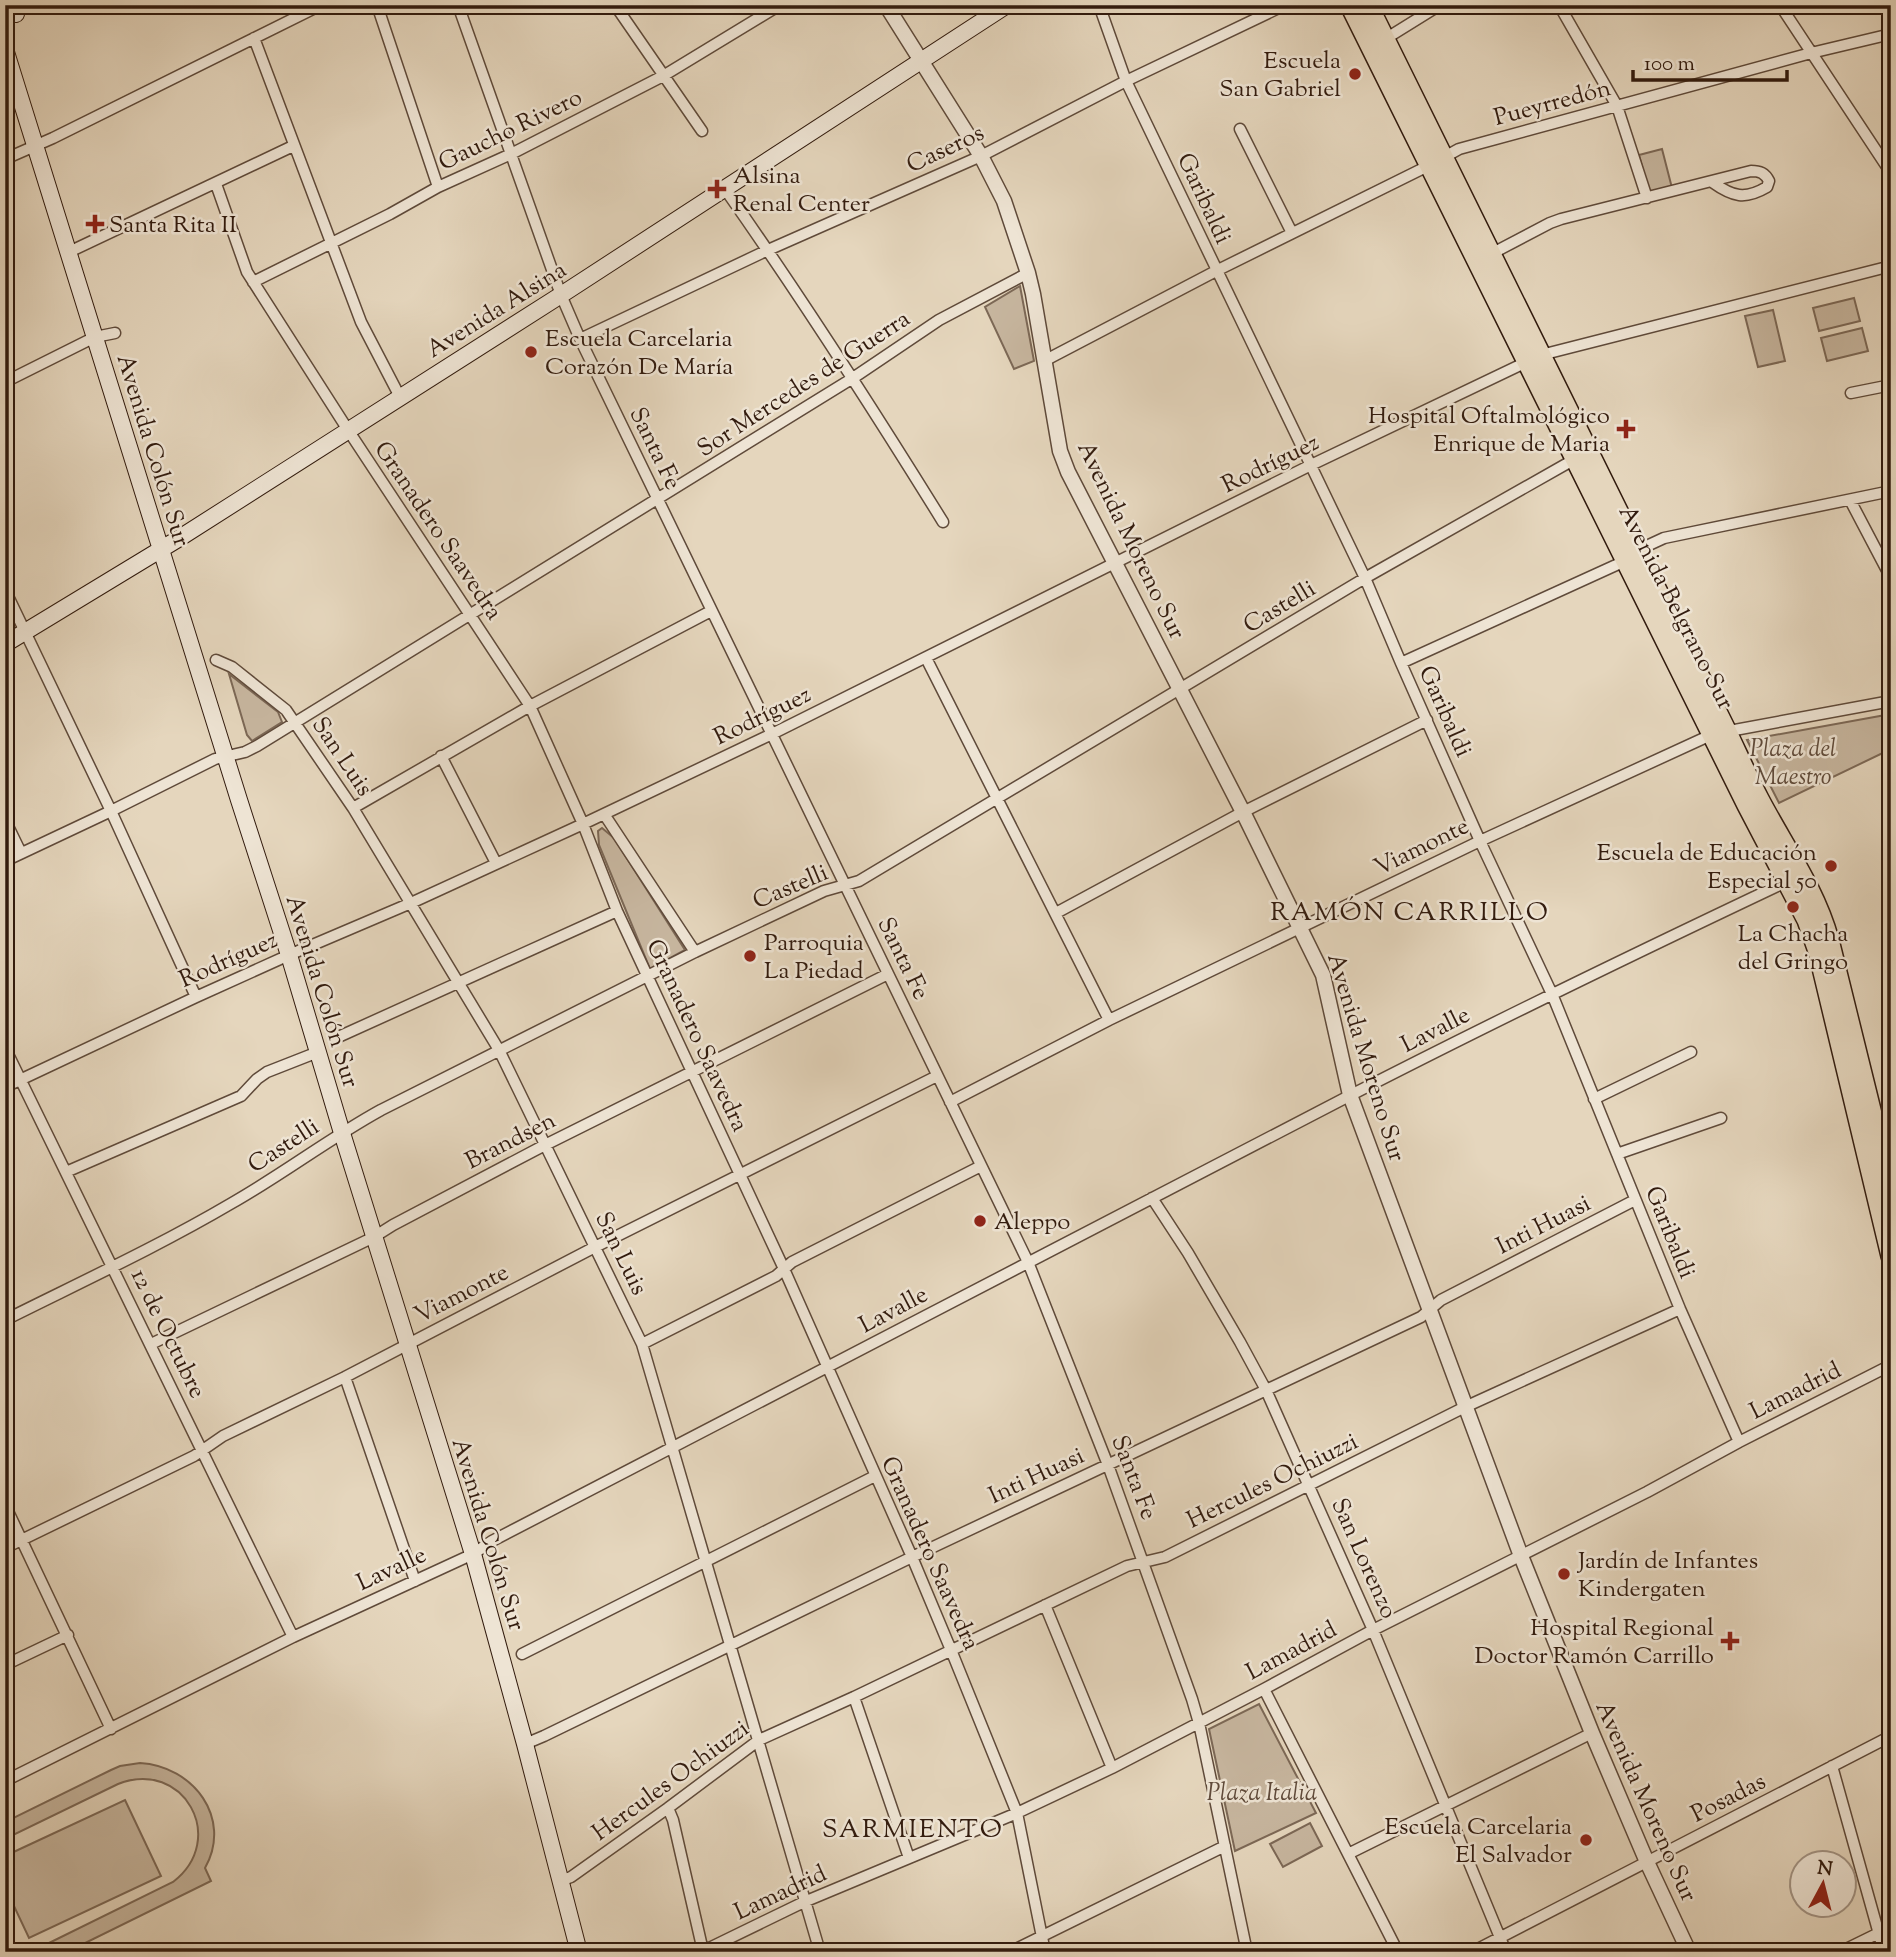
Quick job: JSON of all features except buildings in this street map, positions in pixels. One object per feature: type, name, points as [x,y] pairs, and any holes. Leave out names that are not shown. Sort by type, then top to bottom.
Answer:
[{"type":"highway","name":"Avenida Belgrano Sur","points":[[1349,5],[1377,43],[1794,878],[1822,916],[1891,1191]]},
{"type":"highway","name":"Avenida Belgrano Sur","points":[[1368,5],[1377,43]]},
{"type":"highway","name":"Avenida Belgrano Sur","points":[[1437,161],[1491,254],[1575,459],[1632,555]]},
{"type":"highway","name":"Avenida Belgrano Sur","points":[[1794,878],[1816,943],[1891,1256]]},
{"type":"main road","name":"Avenida Alsina","points":[[5,644],[162,550],[1007,5]]},
{"type":"main road","name":"Avenida Colón Sur","points":[[5,49],[289,955],[473,1554],[579,1952]]},
{"type":"street","points":[[5,159],[321,5]]},
{"type":"street","points":[[377,5],[438,187]]},
{"type":"street","name":"Santa Fe","points":[[458,5],[561,295],[580,339],[1028,1262],[1144,1562],[1199,1723],[1247,1952]]},
{"type":"street","points":[[615,5],[702,131]]},
{"type":"street","name":"Gaucho Rivero","points":[[253,282],[663,76],[780,5]]},
{"type":"street","name":"Avenida Moreno Sur","points":[[886,5],[981,156],[1003,201],[1028,274],[1063,461],[1243,812],[1327,987],[1350,1095],[1465,1407],[1591,1733],[1689,1952]]},
{"type":"street","name":"Garibaldi","points":[[1099,5],[1126,82],[1365,578],[1480,841],[1552,994],[1635,1200],[1739,1442]]},
{"type":"street","name":"Caseros","points":[[580,339],[768,250],[981,156],[1285,5]]},
{"type":"street","points":[[1377,43],[1440,5]]},
{"type":"street","points":[[1559,5],[1617,106],[1647,198]]},
{"type":"street","points":[[1780,5],[1891,173]]},
{"type":"street","name":"Pueyrredón","points":[[1437,161],[1459,149],[1811,53],[1891,34]]},
{"type":"street","points":[[254,38],[361,322],[400,397]]},
{"type":"street","points":[[1240,129],[1292,233]]},
{"type":"street","points":[[68,252],[293,146]]},
{"type":"street","points":[[1044,361],[1216,271],[1437,161]]},
{"type":"street","points":[[1491,254],[1550,223],[1712,183]]},
{"type":"street","name":"Granadero Saavedra","points":[[216,184],[243,262],[253,282],[530,706],[583,824],[617,911],[784,1269],[951,1650],[1017,1813],[1045,1952]]},
{"type":"street","points":[[724,189],[853,378],[943,522]]},
{"type":"street","name":"Rodríguez","points":[[5,1087],[196,997],[583,824],[772,734],[1311,465],[1535,358],[1891,266]]},
{"type":"street","name":"Sor Mercedes de Guerra","points":[[225,756],[245,752],[296,723],[853,378],[939,320],[1028,274]]},
{"type":"street","points":[[5,382],[95,337],[114,333]]},
{"type":"street","points":[[1851,393],[1891,385]]},
{"type":"street","name":"Castelli","points":[[5,1320],[176,1235],[381,1110],[695,952],[824,891],[859,881],[1365,578],[1575,459]]},
{"type":"street","points":[[1401,663],[1664,538],[1891,491]]},
{"type":"street","points":[[1850,500],[1891,578]]},
{"type":"street","points":[[5,590],[196,997]]},
{"type":"street","points":[[353,808],[530,706],[711,611]]},
{"type":"street","points":[[926,658],[1109,1020]]},
{"type":"street","name":"San Luis","points":[[216,660],[232,667],[279,702],[353,808],[499,1050],[642,1343],[820,1952]]},
{"type":"street","name":"Viamonte","points":[[950,1102],[1109,1020],[1480,841],[1720,732],[1891,701]]},
{"type":"street","points":[[1056,913],[1243,812],[1427,720]]},
{"type":"street","points":[[5,861],[225,756]]},
{"type":"street","points":[[441,756],[496,863]]},
{"type":"street","name":"Granadero Saavedra","points":[[604,814],[695,952]]},
{"type":"street","points":[[5,820],[21,853]]},
{"type":"street","name":"Lavalle","points":[[5,1780],[293,1636],[473,1554],[492,1541],[1350,1095],[1794,878]]},
{"type":"street","points":[[336,1038],[617,911]]},
{"type":"street","name":"Brandsen","points":[[151,1344],[374,1237],[545,1145],[888,974]]},
{"type":"street","name":"12 de Octubre","points":[[5,1048],[293,1636]]},
{"type":"street","points":[[66,1172],[241,1096],[267,1072],[318,1052]]},
{"type":"street","points":[[1594,1098],[1691,1052]]},
{"type":"street","name":"Viamonte","points":[[5,1548],[194,1456],[223,1436],[345,1377],[595,1247],[937,1076]]},
{"type":"street","points":[[1616,1154],[1721,1118]]},
{"type":"street","points":[[642,1343],[776,1276],[792,1262],[981,1166]]},
{"type":"street","name":"San Lorenzo","points":[[1152,1198],[1188,1253],[1266,1390],[1373,1630],[1506,1952]]},
{"type":"street","name":"Inti Huasi","points":[[525,1744],[912,1557],[1421,1317],[1441,1300],[1635,1200]]},
{"type":"street","name":"Hercules Ochiuzzi","points":[[560,1881],[571,1877],[759,1740],[1127,1566],[1165,1557],[1465,1407],[1681,1309]]},
{"type":"street","name":"Lamadrid","points":[[702,1951],[804,1902],[1017,1813],[1112,1768],[1373,1630],[1891,1365]]},
{"type":"street","points":[[345,1377],[415,1581]]},
{"type":"street","points":[[522,1654],[875,1476]]},
{"type":"street","points":[[5,1505],[111,1729]]},
{"type":"street","points":[[1045,1605],[1112,1768]]},
{"type":"street","points":[[5,1665],[68,1635]]},
{"type":"street","points":[[1264,1689],[1398,1952]]},
{"type":"street","points":[[854,1697],[909,1858]]},
{"type":"street","points":[[1348,1854],[1591,1733]]},
{"type":"street","name":"Posadas","points":[[1472,1952],[1891,1736]]},
{"type":"street","points":[[1832,1766],[1884,1952]]},
{"type":"street","points":[[668,1808],[702,1951]]},
{"type":"street","points":[[1010,1952],[1225,1846]]},
{"type":"street","points":[[1840,1952],[1891,1927]]},
{"type":"green space","points":[[1662,149],[1672,188],[1649,193],[1639,155]]},
{"type":"green space","points":[[1020,286],[1034,361],[1014,369],[985,307]]},
{"type":"green space","points":[[1854,298],[1860,321],[1819,331],[1813,308]]},
{"type":"green space","points":[[1773,310],[1785,361],[1758,367],[1745,316]]},
{"type":"green space","points":[[1862,328],[1868,351],[1827,361],[1821,338]]},
{"type":"green space","points":[[229,674],[278,712],[282,722],[252,741],[247,735]]},
{"type":"green space","name":"Plaza del Maestro","points":[[1891,714],[1891,749],[1779,803],[1747,740]]},
{"type":"green space","points":[[602,828],[614,838],[685,950],[650,969],[599,845],[598,831]]},
{"type":"green space","name":"Plaza Italia","points":[[1259,1704],[1316,1813],[1235,1851],[1209,1729]]},
{"type":"green space","points":[[140,1763],[159,1766],[176,1774],[191,1784],[203,1798],[211,1814],[214,1831],[212,1849],[205,1868],[211,1881],[67,1952],[5,1952],[5,1945],[28,1949],[47,1944],[173,1882],[189,1864],[197,1845],[197,1825],[191,1807],[179,1792],[162,1782],[141,1779],[118,1784],[5,1839],[5,1822],[120,1766]]},
{"type":"green space","points":[[125,1800],[161,1876],[29,1938],[5,1887],[5,1856]]},
{"type":"green space","points":[[1310,1823],[1322,1846],[1283,1867],[1270,1844]]},
{"type":"place","name":"Escuela San Gabriel","points":[[1355,74]]},
{"type":"place","name":"Alsina Renal Center","points":[[717,189]]},
{"type":"place","name":"Santa Rita II","points":[[95,224]]},
{"type":"place","name":"Escuela Carcelaria Corazón De María","points":[[531,352]]},
{"type":"place","name":"Hospital Oftalmológico Enrique de Maria","points":[[1626,429]]},
{"type":"place","name":"Escuela de Educación Especial 50","points":[[1831,866]]},
{"type":"place","name":"La Chacha del Gringo","points":[[1793,907]]},
{"type":"place","name":"Parroquia La Piedad","points":[[750,956]]},
{"type":"place","name":"Aleppo","points":[[980,1221]]},
{"type":"place","name":"Jardín de Infantes Kindergaten","points":[[1564,1574]]},
{"type":"place","name":"Hospital Regional Doctor Ramón Carrillo","points":[[1730,1641]]},
{"type":"place","name":"Escuela Carcelaria El Salvador","points":[[1586,1840]]},
{"type":"district","name":"RAMÓN CARRILLO","points":[[1410,911]]},
{"type":"district","name":"SARMIENTO","points":[[913,1828]]}]
